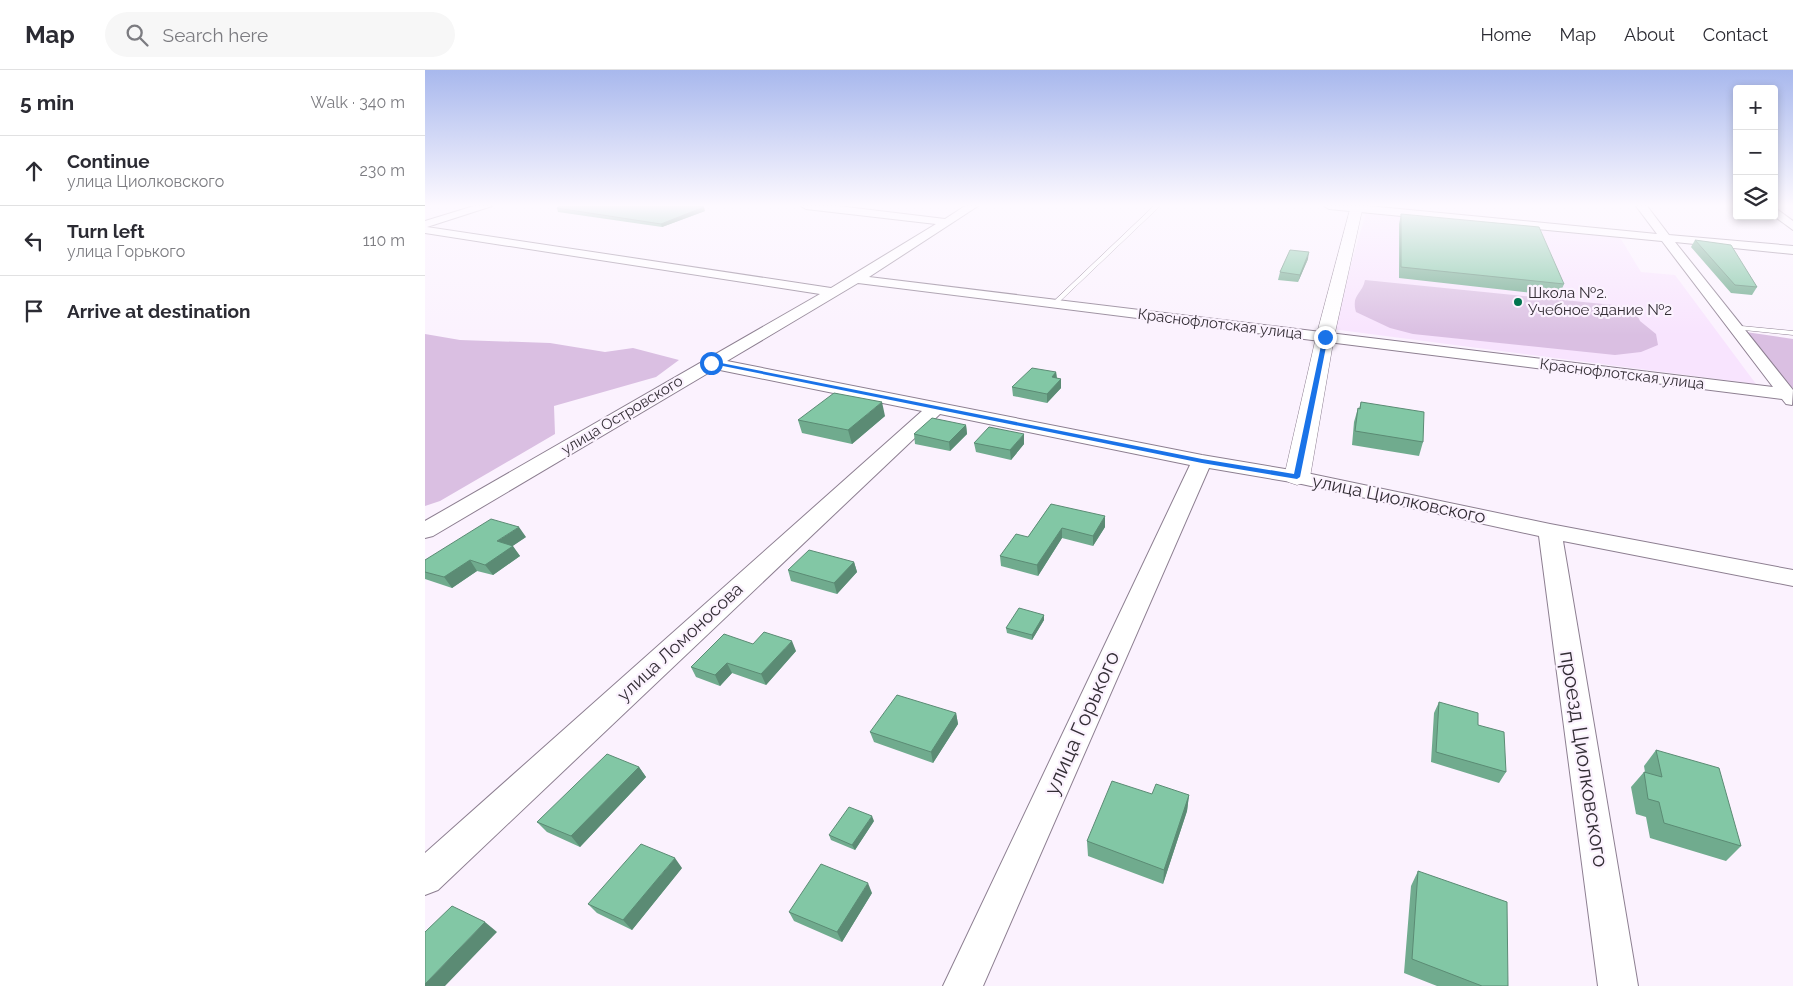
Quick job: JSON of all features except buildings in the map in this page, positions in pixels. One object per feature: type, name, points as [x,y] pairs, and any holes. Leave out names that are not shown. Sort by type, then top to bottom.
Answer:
[{"type":"street","points":[[547,249],[830,292]]},
{"type":"street","name":"улица Островского","points":[[425,531],[830,292],[855,280],[904,249]]},
{"type":"street","points":[[1297,477],[1325,337],[1347,249]]},
{"type":"street","points":[[1672,249],[1791,397]]},
{"type":"street","points":[[1780,249],[1793,250]]},
{"type":"street","name":"Краснофлотская улица","points":[[855,280],[1325,337],[1791,397]]},
{"type":"street","name":"улица Циолковского","points":[[711,363],[1202,461],[1297,477],[1550,532],[1793,578]]},
{"type":"street","name":"улица Ломоносова","points":[[425,876],[935,408]]},
{"type":"street","name":"улица Горького","points":[[963,986],[1202,461]]},
{"type":"street","name":"проезд Циолковского","points":[[1550,532],[1618,986]]},
{"type":"lane","points":[[1055,304],[1113,249]]},
{"type":"lane","points":[[1734,326],[1793,333]]},
{"type":"shaded area","name":"Школа №2. Учебное здание №2","points":[[1356,249],[1627,249],[1641,272],[1675,275],[1756,384],[1332,329]]},
{"type":"shaded area","points":[[1365,280],[1633,307],[1640,321],[1656,334],[1658,345],[1641,352],[1615,355],[1413,334],[1390,328],[1356,312],[1356,298]]},
{"type":"shaded area","points":[[1739,331],[1793,339],[1793,388],[1789,387]]},
{"type":"shaded area","points":[[425,334],[460,340],[550,343],[605,352],[633,348],[679,360],[656,377],[554,406],[555,434],[440,501],[425,506]]},
{"type":"place","name":"Школа №2. Учебное здание №2","points":[[1518,302]]},
{"type":"route","points":[[711,363],[1202,461],[1297,477],[1325,337]]}]
